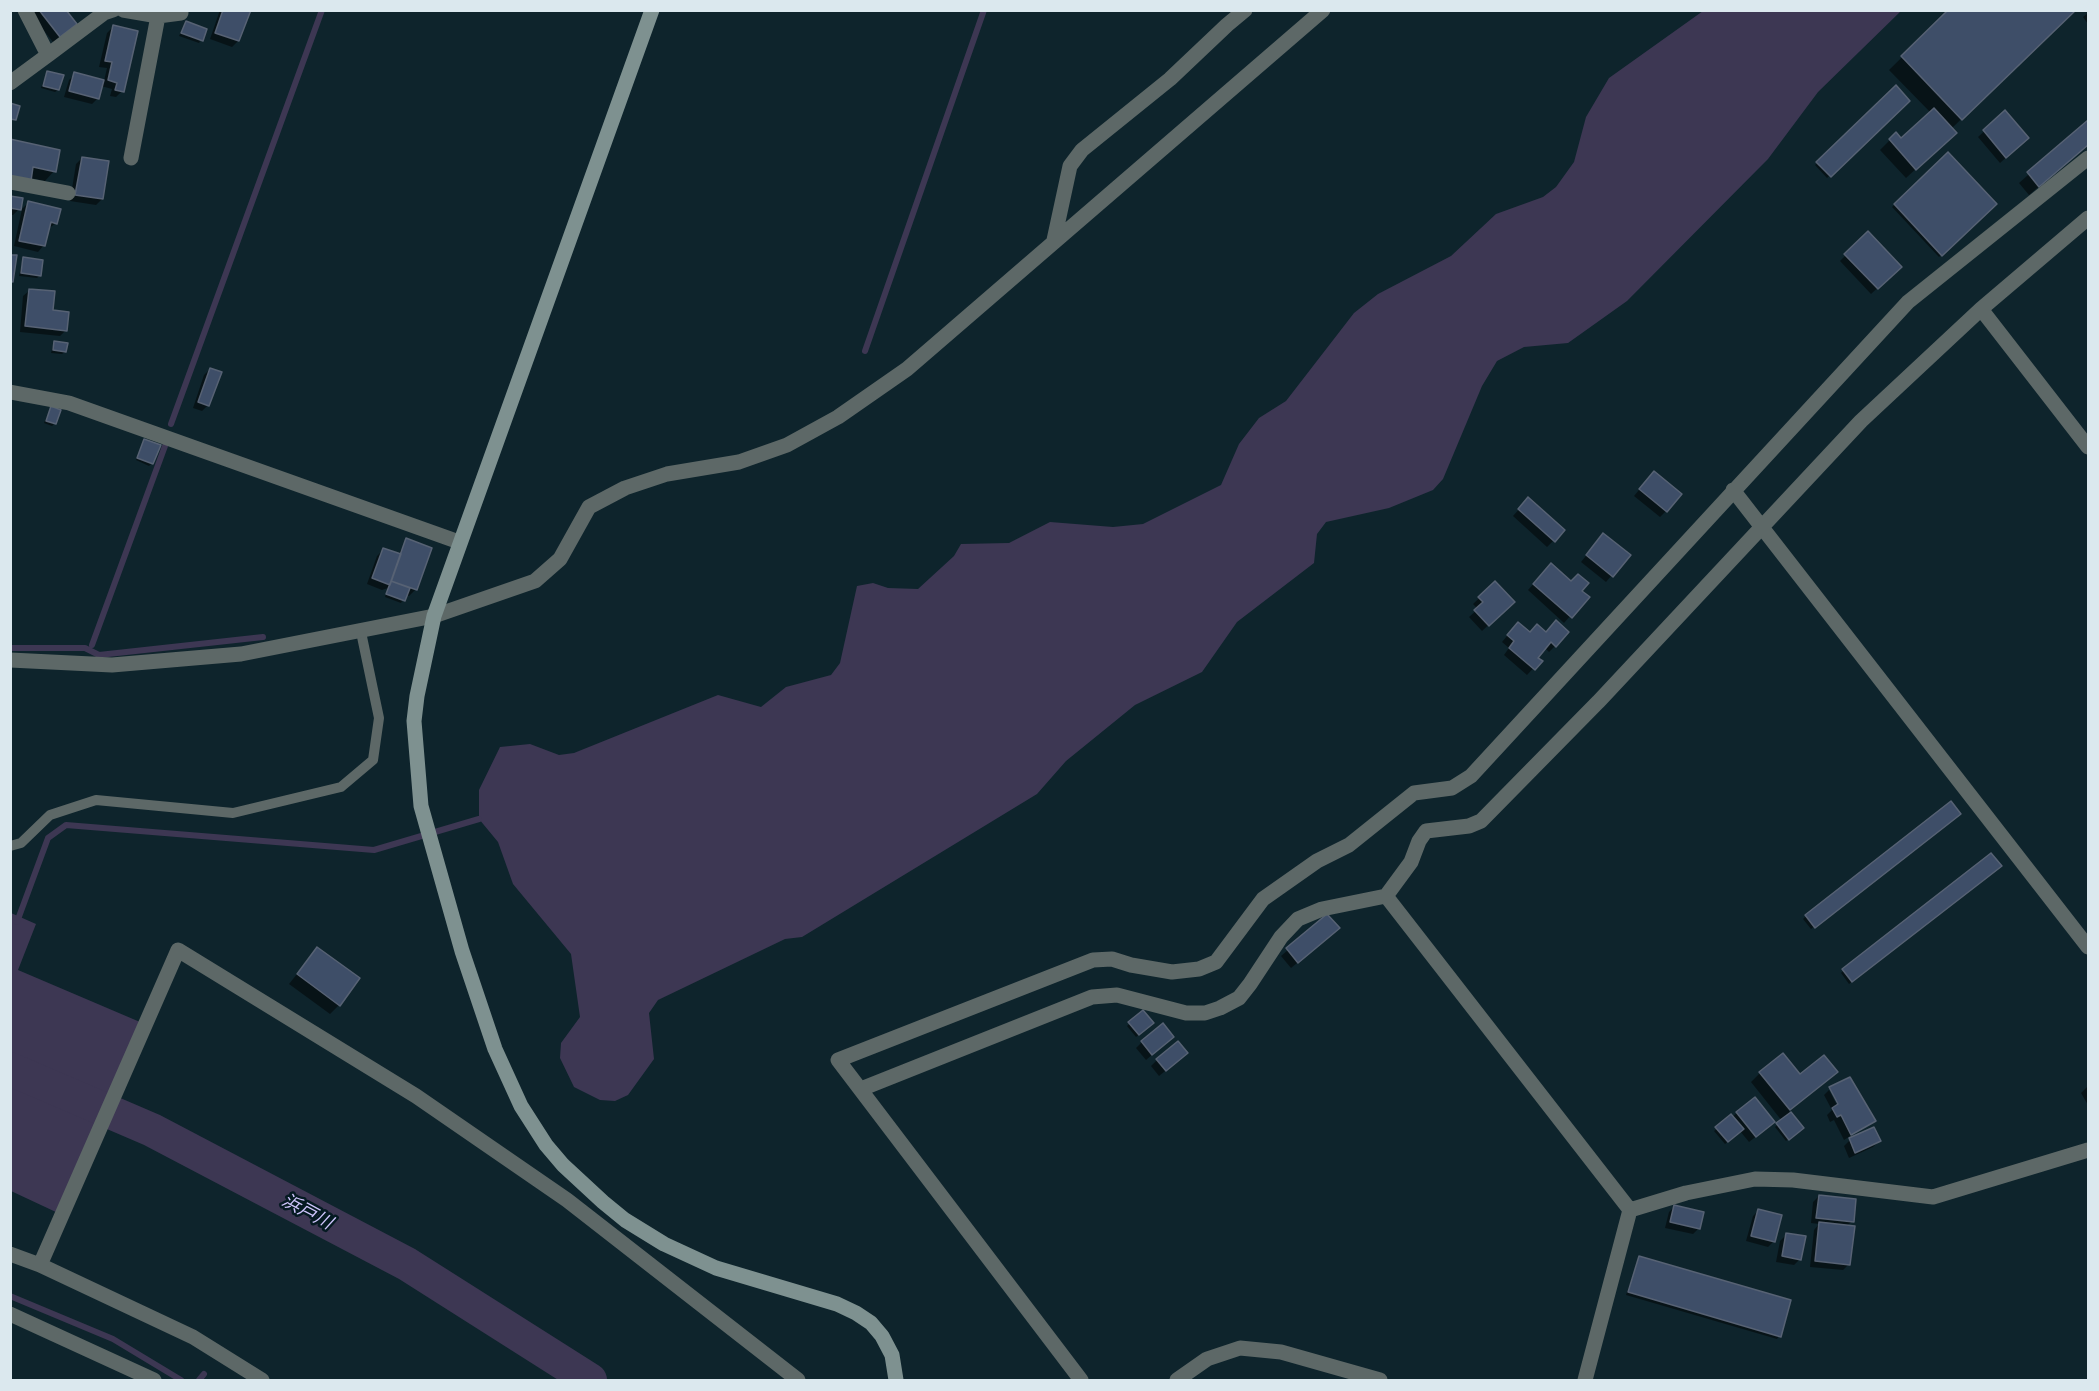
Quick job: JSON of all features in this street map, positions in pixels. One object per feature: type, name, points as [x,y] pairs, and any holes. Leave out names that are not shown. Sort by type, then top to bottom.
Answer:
[{"type":"street","points":[[25,10],[48,55]]},
{"type":"street","points":[[10,83],[104,13],[114,10]]},
{"type":"street","points":[[123,10],[158,16],[181,13]]},
{"type":"street","points":[[652,10],[434,616],[417,696],[414,722],[421,806],[440,877],[495,1049],[520,1106],[563,1165],[625,1220],[664,1244],[716,1268],[837,1304],[856,1313],[871,1323],[882,1336],[892,1355],[896,1380]]},
{"type":"street","points":[[1054,240],[1070,166],[1082,150],[1170,79],[1227,24],[1245,10]]},
{"type":"street","points":[[10,660],[112,665],[241,654],[434,616],[535,581],[560,559],[589,507],[625,488],[667,474],[739,462],[788,445],[838,417],[907,369],[1323,10]]},
{"type":"street","points":[[131,158],[158,16]]},
{"type":"street","points":[[1081,1380],[838,1059],[1092,960],[1112,959],[1131,965],[1172,972],[1199,969],[1216,962],[1263,898],[1317,861],[1344,848],[1414,793],[1452,788],[1471,776],[1732,490],[1908,302],[2088,158]]},
{"type":"street","points":[[10,182],[68,193]]},
{"type":"street","points":[[861,1089],[1092,997],[1117,995],[1186,1013],[1205,1013],[1220,1008],[1239,998],[1281,937],[1298,919],[1322,909],[1386,896],[1411,862],[1419,841],[1426,831],[1469,826],[1481,821],[1598,702],[1861,421],[1981,309],[2088,218]]},
{"type":"street","points":[[1981,309],[2088,447]]},
{"type":"street","points":[[10,392],[69,403],[459,542]]},
{"type":"street","points":[[1732,490],[2088,947]]},
{"type":"street","points":[[1386,896],[1630,1210]]},
{"type":"street","points":[[40,1265],[178,950],[416,1096],[567,1200],[798,1380]]},
{"type":"street","points":[[1630,1210],[1686,1193],[1755,1179],[1792,1180],[1933,1197],[2088,1149]]},
{"type":"street","points":[[1584,1380],[1630,1210]]},
{"type":"street","points":[[10,1254],[40,1265],[193,1337],[262,1380]]},
{"type":"street","points":[[10,1314],[154,1380]]},
{"type":"street","points":[[1177,1380],[1207,1359],[1240,1348],[1281,1352],[1380,1380]]},
{"type":"lane","points":[[10,846],[21,843],[50,815],[96,800],[233,813],[341,787],[373,760],[379,718],[362,632]]},
{"type":"shaded area","points":[[1703,11],[1901,11],[1818,92],[1768,159],[1627,301],[1568,343],[1524,347],[1497,361],[1482,386],[1443,479],[1433,490],[1389,508],[1326,522],[1317,534],[1314,563],[1237,622],[1202,672],[1135,705],[1066,761],[1037,794],[802,937],[785,939],[658,1000],[649,1013],[654,1059],[628,1095],[615,1101],[600,1100],[574,1087],[560,1058],[561,1043],[580,1017],[571,954],[513,884],[498,842],[479,819],[479,790],[500,747],[530,744],[559,755],[574,753],[718,695],[761,707],[786,687],[831,675],[840,663],[857,586],[873,583],[888,588],[918,589],[954,556],[961,544],[1009,543],[1050,522],[1113,527],[1143,524],[1221,485],[1239,444],[1259,418],[1286,401],[1354,313],[1378,294],[1451,256],[1496,214],[1543,197],[1556,187],[1574,162],[1586,117],[1609,78]]},
{"type":"shaded area","points":[[11,913],[36,924],[18,970],[140,1022],[58,1213],[11,1191]]},
{"type":"building","points":[[39,10],[66,10],[77,24],[60,37]]},
{"type":"building","points":[[223,10],[251,10],[239,41],[215,33]]},
{"type":"building","points":[[1948,10],[2076,10],[1962,120],[1901,56]]},
{"type":"building","points":[[186,21],[207,29],[203,41],[181,33]]},
{"type":"building","points":[[113,25],[138,31],[124,92],[115,90],[117,83],[108,80],[112,62],[105,61]]},
{"type":"building","points":[[47,71],[64,75],[59,90],[43,86]]},
{"type":"building","points":[[74,72],[104,80],[99,99],[69,91]]},
{"type":"building","points":[[1896,85],[1910,101],[1831,177],[1816,162]]},
{"type":"building","points":[[10,103],[20,106],[16,120],[10,119]]},
{"type":"building","points":[[1934,108],[1957,133],[1916,170],[1889,139],[1896,132],[1901,138]]},
{"type":"building","points":[[2005,110],[2029,138],[2006,158],[1983,130]]},
{"type":"building","points":[[2088,120],[2088,145],[2039,187],[2027,172]]},
{"type":"building","points":[[10,139],[60,150],[56,172],[33,167],[31,181],[10,176]]},
{"type":"building","points":[[1948,152],[1997,204],[1942,256],[1894,204]]},
{"type":"building","points":[[82,157],[109,161],[103,199],[75,195]]},
{"type":"building","points":[[10,196],[23,198],[21,210],[10,208]]},
{"type":"building","points":[[28,201],[61,209],[57,224],[51,222],[45,246],[19,241]]},
{"type":"building","points":[[1868,231],[1902,267],[1878,289],[1844,254]]},
{"type":"building","points":[[10,255],[17,255],[13,282],[10,281]]},
{"type":"building","points":[[23,257],[43,260],[41,276],[21,273]]},
{"type":"building","points":[[29,289],[55,291],[53,310],[69,312],[67,331],[25,326]]},
{"type":"building","points":[[54,341],[68,343],[66,352],[53,350]]},
{"type":"building","points":[[210,368],[222,372],[209,406],[198,402]]},
{"type":"building","points":[[51,406],[61,410],[56,424],[46,421]]},
{"type":"building","points":[[144,439],[161,445],[153,464],[137,458]]},
{"type":"building","points":[[1654,471],[1682,494],[1667,512],[1639,489]]},
{"type":"building","points":[[1528,497],[1565,530],[1555,542],[1518,509]]},
{"type":"building","points":[[1603,533],[1631,555],[1613,577],[1586,555]]},
{"type":"building","points":[[406,538],[432,548],[417,590],[391,581]]},
{"type":"building","points":[[383,548],[401,554],[390,585],[372,578]]},
{"type":"building","points":[[1551,563],[1571,581],[1578,574],[1589,583],[1582,591],[1590,597],[1572,618],[1533,584]]},
{"type":"building","points":[[391,581],[410,588],[405,601],[386,594]]},
{"type":"building","points":[[1495,581],[1515,602],[1489,626],[1474,610],[1483,602],[1478,597]]},
{"type":"building","points":[[1556,620],[1569,632],[1556,647],[1551,642],[1538,658],[1543,661],[1535,670],[1509,648],[1514,641],[1507,635],[1518,622],[1530,632],[1537,624],[1546,632]]},
{"type":"building","points":[[1951,801],[1961,814],[1815,928],[1805,915]]},
{"type":"building","points":[[1991,853],[2002,866],[1852,982],[1842,969]]},
{"type":"building","points":[[1327,914],[1340,928],[1298,963],[1286,948]]},
{"type":"building","points":[[317,947],[360,978],[340,1006],[297,974]]},
{"type":"building","points":[[1143,1010],[1154,1023],[1139,1035],[1128,1022]]},
{"type":"building","points":[[1163,1023],[1174,1037],[1152,1055],[1141,1041]]},
{"type":"building","points":[[1178,1041],[1188,1053],[1166,1071],[1156,1059]]},
{"type":"building","points":[[1783,1053],[1800,1074],[1824,1055],[1838,1072],[1790,1110],[1759,1072]]},
{"type":"building","points":[[1850,1077],[1876,1121],[1851,1135],[1841,1115],[1837,1117],[1832,1108],[1838,1104],[1829,1087]]},
{"type":"building","points":[[1755,1097],[1775,1122],[1756,1137],[1736,1112]]},
{"type":"building","points":[[1791,1112],[1804,1128],[1789,1140],[1776,1123]]},
{"type":"building","points":[[1731,1114],[1744,1129],[1728,1142],[1715,1127]]},
{"type":"building","points":[[1874,1127],[1881,1141],[1855,1153],[1849,1138]]},
{"type":"building","points":[[1819,1195],[1856,1199],[1854,1222],[1816,1218]]},
{"type":"building","points":[[1674,1205],[1704,1212],[1700,1229],[1670,1222]]},
{"type":"building","points":[[1758,1209],[1782,1215],[1775,1242],[1751,1236]]},
{"type":"building","points":[[1819,1222],[1855,1226],[1850,1265],[1815,1261]]},
{"type":"building","points":[[1786,1233],[1806,1236],[1801,1260],[1782,1256]]},
{"type":"building","points":[[1639,1256],[1791,1300],[1781,1337],[1628,1292]]},
{"type":"waterway","points":[[171,424],[322,10]]},
{"type":"waterway","points":[[865,351],[984,10]]},
{"type":"waterway","points":[[92,645],[165,446]]},
{"type":"waterway","points":[[10,648],[85,648],[99,655],[263,637]]},
{"type":"waterway","points":[[17,922],[48,838],[66,825],[374,850],[479,819]]},
{"type":"waterway","name":"浜戸川","points":[[10,1069],[152,1130],[407,1264],[590,1380]]},
{"type":"waterway","points":[[10,1296],[113,1339],[181,1380]]},
{"type":"waterway","points":[[199,1380],[204,1374]]}]
